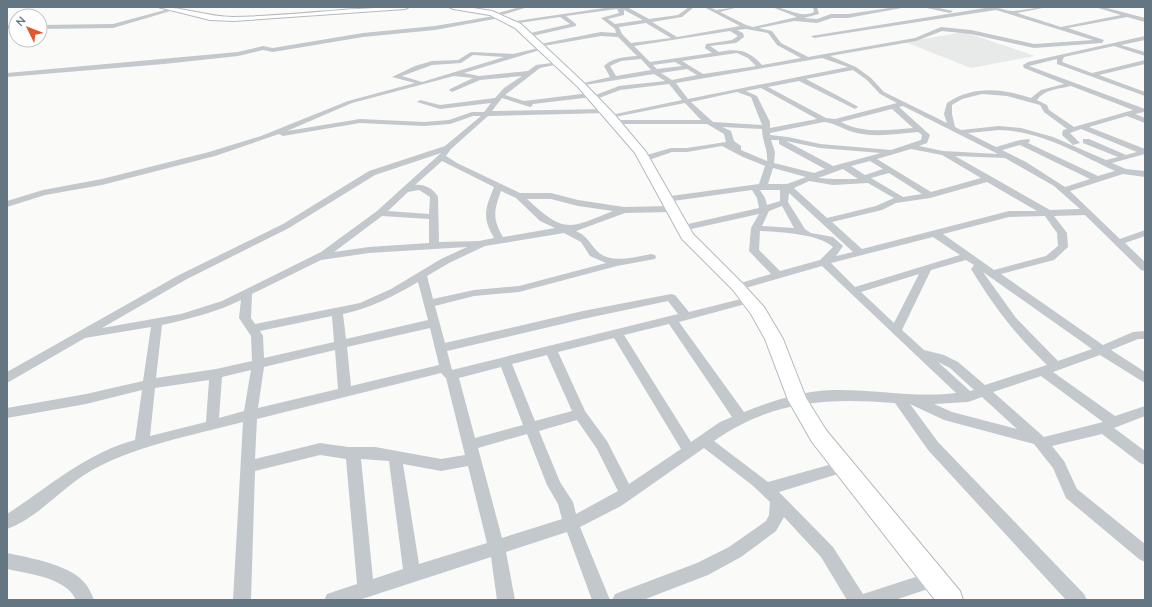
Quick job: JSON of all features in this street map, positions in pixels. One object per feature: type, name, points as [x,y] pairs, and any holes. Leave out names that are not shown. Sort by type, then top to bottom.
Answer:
[{"type":"main road","points":[[162,7],[210,18],[241,19],[405,7]]},
{"type":"main road","points":[[453,7],[474,8],[503,18],[536,43],[611,116],[640,152],[682,228],[738,287],[758,311],[774,339],[797,400],[819,436],[951,600]]},
{"type":"street","points":[[48,27],[108,27],[182,7]]},
{"type":"street","points":[[503,18],[526,7]]},
{"type":"street","points":[[7,75],[164,62],[196,57],[238,54],[263,48],[273,50],[363,35],[435,28],[503,18],[562,16],[622,7],[677,38]]},
{"type":"street","points":[[622,7],[622,14],[604,18],[615,27],[629,45],[656,72],[672,83],[686,101],[710,123],[728,133],[730,142],[741,150],[744,156]]},
{"type":"street","points":[[601,34],[615,27],[680,16],[692,7]]},
{"type":"street","points":[[706,7],[746,27]]},
{"type":"street","points":[[715,12],[736,7]]},
{"type":"street","points":[[774,7],[802,16]]},
{"type":"street","points":[[753,28],[817,13],[815,7]]},
{"type":"street","points":[[865,7],[876,11]]},
{"type":"street","points":[[793,19],[817,21],[831,16],[848,16],[906,7]]},
{"type":"street","points":[[924,7],[964,12]]},
{"type":"street","points":[[1011,13],[1046,7]]},
{"type":"street","points":[[1097,7],[1145,20]]},
{"type":"street","points":[[814,36],[995,8],[1145,54]]},
{"type":"street","points":[[1062,28],[1128,15]]},
{"type":"street","points":[[7,204],[43,193],[102,182],[186,161],[264,138],[350,102],[421,84],[514,56],[536,43],[574,25],[562,16]]},
{"type":"street","points":[[930,18],[959,30]]},
{"type":"street","points":[[629,45],[746,27],[770,32],[775,40],[785,48],[806,58]]},
{"type":"street","points":[[718,54],[707,47],[708,45],[734,42],[741,35],[729,29]]},
{"type":"street","points":[[523,103],[619,88],[672,83],[702,76],[822,56],[916,38],[942,29],[959,30],[1034,46],[1102,42]]},
{"type":"street","points":[[536,43],[601,34],[620,35]]},
{"type":"street","points":[[1143,110],[1063,82],[1026,67],[1026,65],[1145,38]]},
{"type":"street","points":[[734,42],[735,46],[750,55],[759,66]]},
{"type":"street","points":[[649,64],[743,51]]},
{"type":"street","points":[[421,84],[416,81],[395,77],[417,67],[432,64],[460,62],[471,54],[477,53],[514,56]]},
{"type":"street","points":[[822,56],[839,61],[854,68],[882,93],[1039,173],[1063,190],[1088,212],[1145,268]]},
{"type":"street","points":[[1061,56],[1059,63],[1145,94]]},
{"type":"street","points":[[614,78],[607,66],[608,64],[618,60],[642,57]]},
{"type":"street","points":[[676,60],[702,76]]},
{"type":"street","points":[[1063,82],[1145,62]]},
{"type":"street","points":[[80,336],[157,322],[204,310],[246,294],[318,258],[380,213],[442,157],[448,148],[487,113],[506,89],[540,65],[557,63]]},
{"type":"street","points":[[588,93],[614,78],[689,67]]},
{"type":"street","points":[[611,116],[854,68]]},
{"type":"street","points":[[452,90],[478,78],[528,73]]},
{"type":"street","points":[[450,75],[462,74],[478,78]]},
{"type":"street","points":[[715,75],[738,90],[754,96],[766,122],[766,134],[771,152],[769,165],[758,187],[765,210],[756,228],[754,251],[778,275]]},
{"type":"street","points":[[799,78],[855,107]]},
{"type":"street","points":[[1033,101],[1035,96],[1043,91],[1056,86],[1072,84]]},
{"type":"street","points":[[762,86],[824,120]]},
{"type":"street","points":[[955,131],[948,114],[949,104],[971,93],[987,91],[1033,101],[1044,105],[1046,111],[1072,129]]},
{"type":"street","points":[[420,102],[440,107],[500,98],[536,107],[544,114]]},
{"type":"street","points":[[766,134],[824,120],[835,121],[903,104]]},
{"type":"street","points":[[518,196],[551,196],[578,203],[624,210],[669,204],[758,187],[786,187],[844,166],[911,147],[926,138],[926,135],[920,129],[893,106]]},
{"type":"street","points":[[1076,143],[1066,135],[1066,132],[1082,126],[1143,110]]},
{"type":"street","points":[[264,138],[354,122],[411,124],[450,122],[467,115],[487,113],[544,114],[611,116],[710,123],[820,146],[894,152]]},
{"type":"street","points":[[1128,114],[1145,121]]},
{"type":"street","points":[[835,121],[848,128],[873,133],[920,129]]},
{"type":"street","points":[[1082,126],[1145,152]]},
{"type":"street","points":[[955,131],[1004,128],[1044,136],[1123,171],[1145,174]]},
{"type":"street","points":[[766,134],[832,170]]},
{"type":"street","points":[[994,150],[1044,136]]},
{"type":"street","points":[[1066,146],[1105,136]]},
{"type":"street","points":[[1086,141],[1125,157]]},
{"type":"street","points":[[1020,142],[1097,179]]},
{"type":"street","points":[[643,159],[671,150],[687,150],[723,143],[744,156],[769,165],[833,182],[865,179],[890,170]]},
{"type":"street","points":[[911,147],[943,153],[1009,157]]},
{"type":"street","points":[[7,378],[183,277],[286,226],[318,205],[376,171],[448,148]]},
{"type":"street","points":[[1104,163],[1145,152]]},
{"type":"street","points":[[943,153],[1048,213],[1062,233],[1063,247],[1059,252],[1050,258],[994,273]]},
{"type":"street","points":[[442,157],[454,165],[518,196],[543,219],[575,234],[584,240],[594,254],[616,263]]},
{"type":"street","points":[[872,159],[930,195]]},
{"type":"street","points":[[844,166],[901,199]]},
{"type":"street","points":[[1063,190],[1123,171]]},
{"type":"street","points":[[827,221],[879,208],[901,199],[930,195],[988,179]]},
{"type":"street","points":[[499,186],[488,214],[491,225],[502,241]]},
{"type":"street","points":[[405,190],[420,187],[432,193],[434,197],[434,246]]},
{"type":"street","points":[[786,187],[784,202],[801,231]]},
{"type":"street","points":[[786,187],[827,221],[860,253]]},
{"type":"street","points":[[682,228],[765,210],[784,202]]},
{"type":"street","points":[[318,258],[369,250],[502,241],[564,230],[597,222],[624,210]]},
{"type":"street","points":[[738,287],[824,262],[1009,214],[1088,212]]},
{"type":"street","points":[[380,213],[434,217]]},
{"type":"street","points":[[756,228],[801,231],[808,235],[830,239],[837,244],[836,250],[824,262]]},
{"type":"street","points":[[1120,242],[1145,233]]},
{"type":"street","points":[[936,234],[980,263],[1102,350],[1145,378]]},
{"type":"street","points":[[252,329],[362,306],[377,300],[422,276],[445,261],[482,243]]},
{"type":"street","points":[[853,291],[968,256]]},
{"type":"street","points":[[428,304],[474,293],[519,289],[550,282],[616,263],[651,257]]},
{"type":"street","points":[[824,262],[853,291],[968,397]]},
{"type":"street","points":[[980,263],[976,269],[983,282],[1043,355],[1050,369],[1145,459]]},
{"type":"street","points":[[896,331],[927,269]]},
{"type":"street","points":[[422,276],[433,323],[442,348],[472,452],[497,546],[506,600]]},
{"type":"street","points":[[242,600],[249,466],[250,415],[258,364],[258,340],[245,318],[246,294]]},
{"type":"street","points":[[442,348],[583,315],[671,297],[686,316]]},
{"type":"street","points":[[7,522],[46,497],[79,471],[119,450],[142,443],[345,392],[505,362],[749,300]]},
{"type":"street","points":[[337,311],[345,392]]},
{"type":"street","points":[[672,320],[741,419]]},
{"type":"street","points":[[142,443],[157,322]]},
{"type":"street","points":[[7,413],[86,399],[149,384],[216,374],[433,323]]},
{"type":"street","points":[[617,334],[689,450]]},
{"type":"street","points":[[333,600],[412,573],[571,523],[598,511],[627,494],[703,440],[741,419],[797,400],[833,395],[931,401],[968,397],[982,390],[1050,369],[1102,350],[1137,335],[1145,335]]},
{"type":"street","points":[[551,350],[580,414],[602,445],[627,494]]},
{"type":"street","points":[[920,353],[947,361],[982,390],[1039,441],[1059,465],[1071,493],[1145,554]]},
{"type":"street","points":[[505,362],[554,484],[565,502],[571,523],[601,600]]},
{"type":"street","points":[[212,425],[216,374]]},
{"type":"street","points":[[905,400],[949,416],[1039,441],[1109,425],[1145,411]]},
{"type":"street","points":[[905,400],[933,446],[1078,600]]},
{"type":"street","points":[[249,466],[320,449],[353,453],[375,453],[441,465],[531,429],[580,414]]},
{"type":"street","points":[[703,440],[772,494],[827,552],[857,600]]},
{"type":"street","points":[[353,453],[366,589]]},
{"type":"street","points":[[395,456],[412,573]]},
{"type":"street","points":[[772,494],[843,467]]},
{"type":"street","points":[[621,600],[702,569],[735,552],[771,526],[777,516],[772,494]]},
{"type":"street","points":[[7,561],[46,571],[72,580],[84,593],[85,600]]},
{"type":"street","points":[[869,600],[934,579]]},
{"type":"shaded area","points":[[964,32],[1035,56],[971,68],[905,42]]}]
